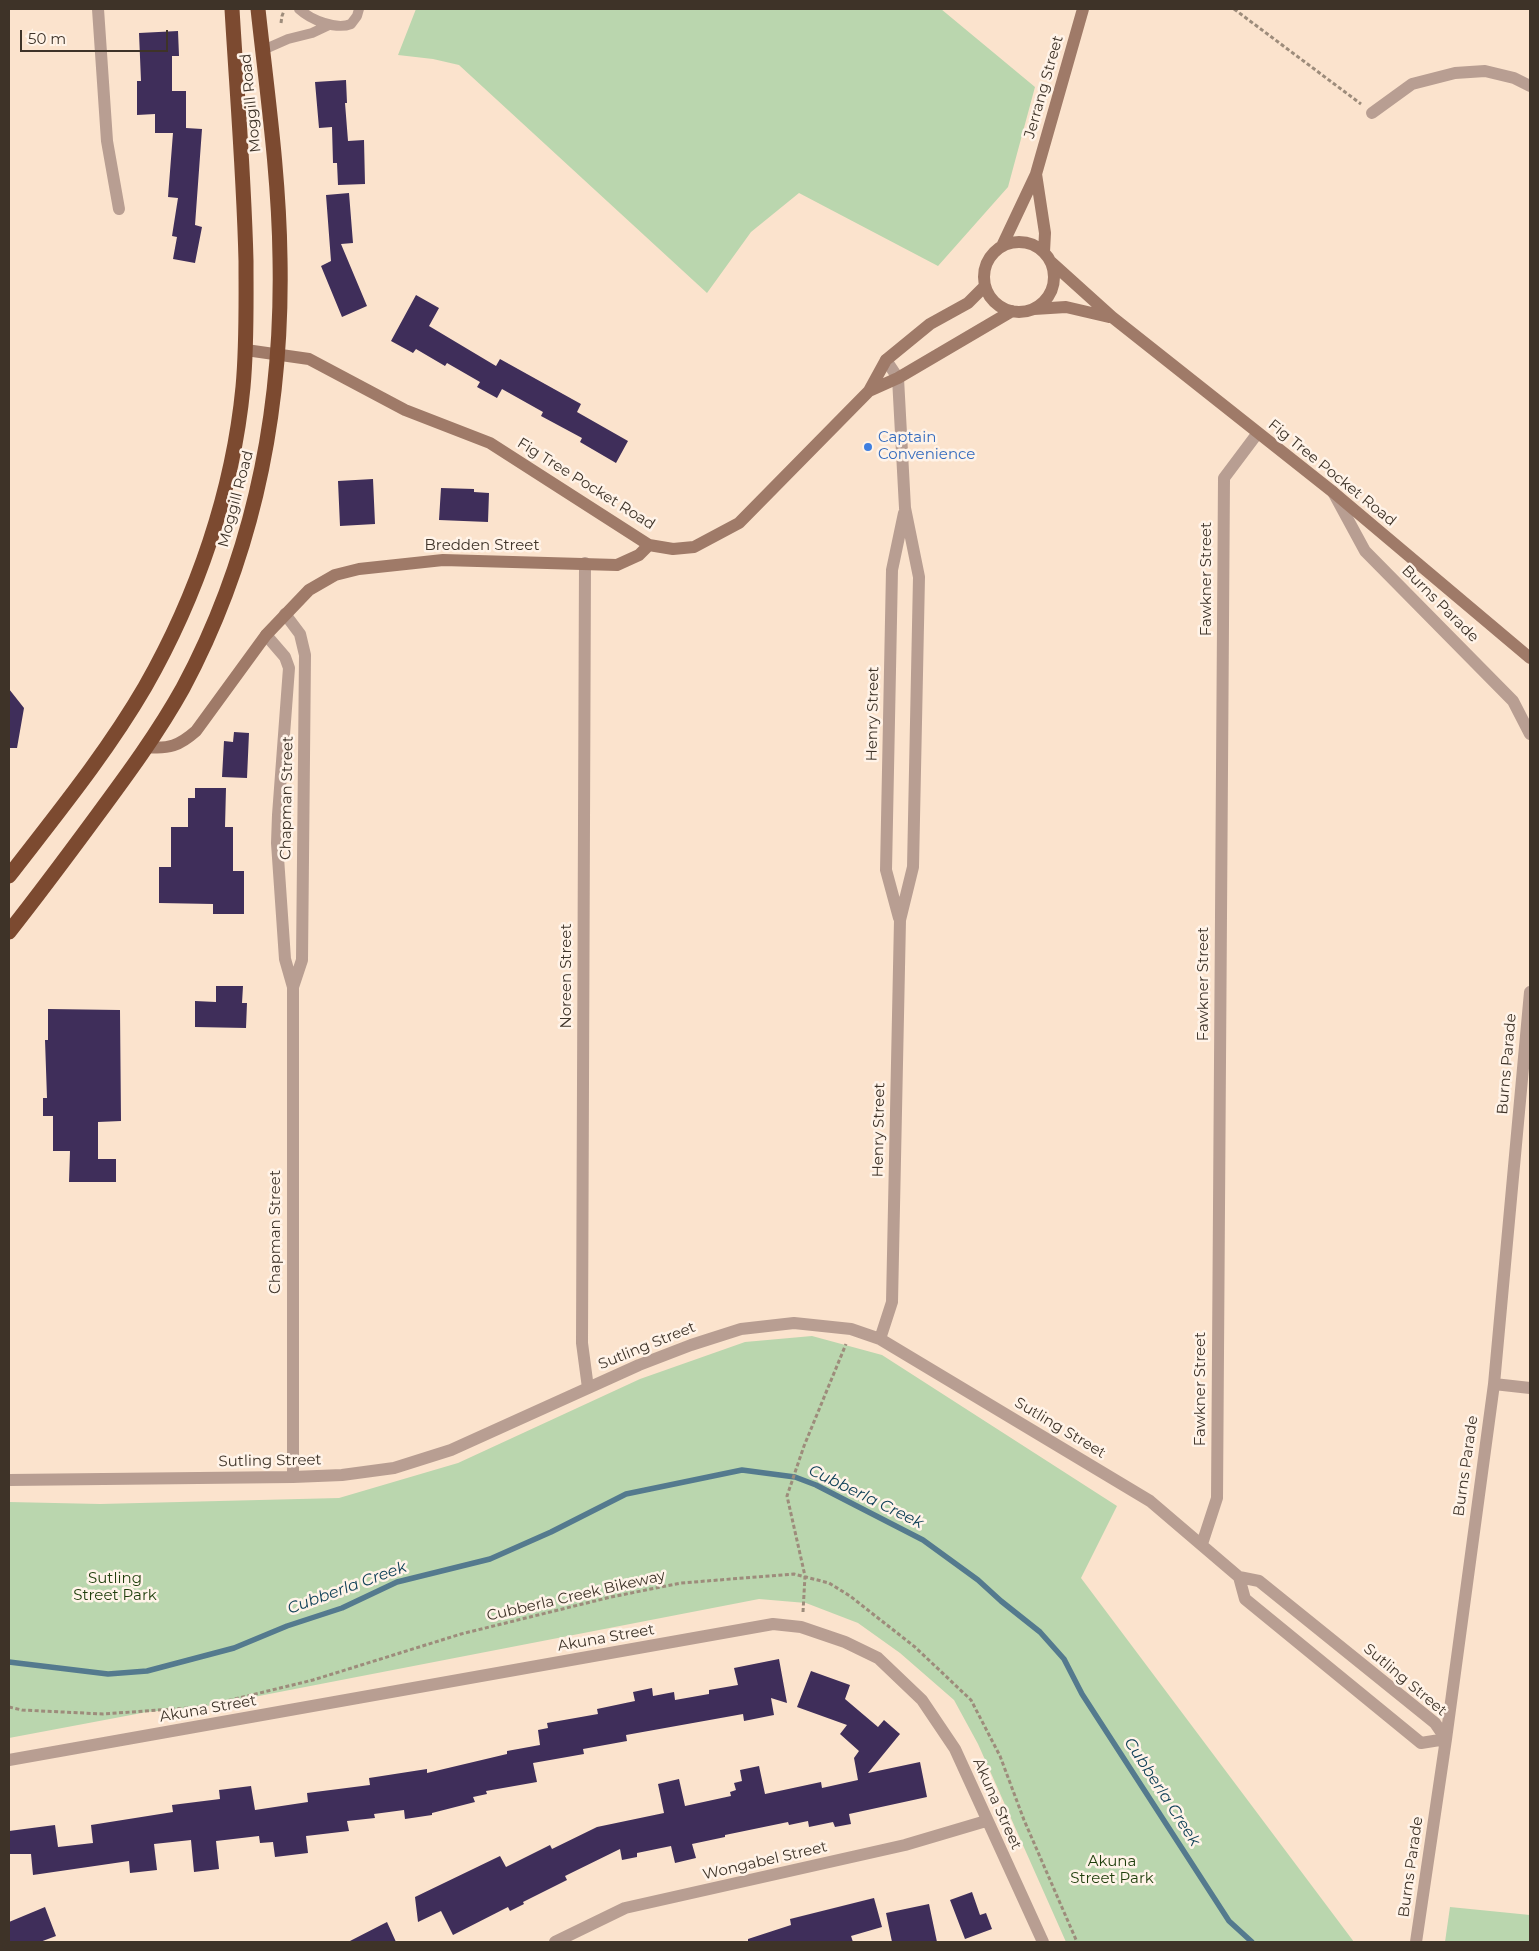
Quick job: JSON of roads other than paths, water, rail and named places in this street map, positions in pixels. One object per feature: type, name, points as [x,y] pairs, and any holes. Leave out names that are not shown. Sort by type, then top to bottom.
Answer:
[{"type":"highway","name":"Moggill Road","points":[[9,876],[93,767],[145,687],[175,629],[191,591],[219,509],[238,426],[246,350],[244,200],[232,9]]},
{"type":"highway","name":"Moggill Road","points":[[10,929],[147,747],[182,689],[197,660],[234,570],[251,516],[265,461],[275,395],[281,304],[278,210],[258,9]]},
{"type":"main road","name":"Jerrang Street","points":[[1002,246],[1036,174],[1083,9]]},
{"type":"main road","name":"Jerrang Street","points":[[1036,174],[1048,257]]},
{"type":"main road","points":[[1024,242],[1035,245],[1048,257],[1054,273],[1053,284],[1050,294],[1043,303],[1034,309],[1012,312],[995,302],[989,295],[984,274],[987,263],[1002,246],[1024,242]]},
{"type":"main road","name":"Fig Tree Pocket Road","points":[[1048,257],[1112,317],[1257,434],[1333,492],[1530,658]]},
{"type":"main road","name":"Fig Tree Pocket Road","points":[[246,350],[301,357],[315,361],[339,376],[405,410],[490,443],[649,545],[673,548],[694,547],[739,523],[869,391],[886,360],[930,324],[968,303],[986,286]]},
{"type":"main road","name":"Fig Tree Pocket Road","points":[[1034,309],[1066,307],[1112,317]]},
{"type":"main road","name":"Fig Tree Pocket Road","points":[[869,391],[898,378],[1012,312]]},
{"type":"main road","name":"Bredden Street","points":[[147,747],[164,748],[175,746],[196,731],[266,635],[309,590],[335,575],[359,568],[443,560],[616,565],[639,555],[649,545]]},
{"type":"street","points":[[98,9],[107,141],[119,209]]},
{"type":"street","points":[[1372,113],[1412,84],[1455,73],[1485,71],[1514,78],[1530,86]]},
{"type":"street","points":[[886,360],[898,378]]},
{"type":"street","name":"Henry Street","points":[[880,1339],[892,1302],[900,920],[913,867],[919,577],[905,508],[898,378]]},
{"type":"street","name":"Fawkner Street","points":[[1202,1544],[1216,1498],[1224,478],[1257,434]]},
{"type":"street","name":"Burns Parade","points":[[1333,492],[1365,551],[1513,701],[1530,734]]},
{"type":"street","name":"Henry Street","points":[[900,920],[886,870],[892,570],[905,508]]},
{"type":"street","name":"Noreen Street","points":[[585,563],[582,1344],[588,1388]]},
{"type":"street","name":"Chapman Street","points":[[285,614],[300,634],[305,655],[302,960],[293,987]]},
{"type":"street","name":"Chapman Street","points":[[266,635],[285,657],[289,668],[278,815],[278,843],[285,959],[293,987],[293,1477]]},
{"type":"street","name":"Burns Parade","points":[[1416,1942],[1446,1739],[1494,1384],[1530,992]]},
{"type":"street","name":"Sutling Street","points":[[9,1480],[293,1477],[342,1475],[394,1468],[451,1450],[691,1344],[741,1329],[794,1324],[851,1329],[880,1339],[1150,1501],[1239,1577],[1259,1581],[1435,1724],[1446,1739],[1421,1743],[1245,1599],[1239,1577]]},
{"type":"street","points":[[1494,1384],[1530,1388]]},
{"type":"street","name":"Akuna Street","points":[[9,1760],[773,1624],[801,1627],[845,1642],[878,1658],[922,1700],[955,1749],[986,1821],[1043,1942]]},
{"type":"street","name":"Wongabel Street","points":[[556,1942],[625,1908],[905,1845],[986,1821]]},
{"type":"lane","points":[[299,9],[330,26]]},
{"type":"lane","points":[[263,50],[288,39],[330,26],[347,26],[351,24],[360,9]]},
{"type":"waterway","name":"Cubberla Creek","points":[[9,1662],[108,1674],[147,1671],[234,1648],[287,1626],[342,1608],[397,1582],[490,1559],[551,1532],[626,1494],[742,1470],[795,1477],[816,1485],[923,1540],[978,1580],[1040,1632],[1064,1659],[1082,1694],[1229,1921],[1252,1942]]},
{"type":"place","name":"Captain Convenience","points":[[868,447]]},
{"type":"park label","name":"Sutling Street Park","points":[[115,1588]]},
{"type":"park label","name":"Akuna Street Park","points":[[1112,1870]]}]
